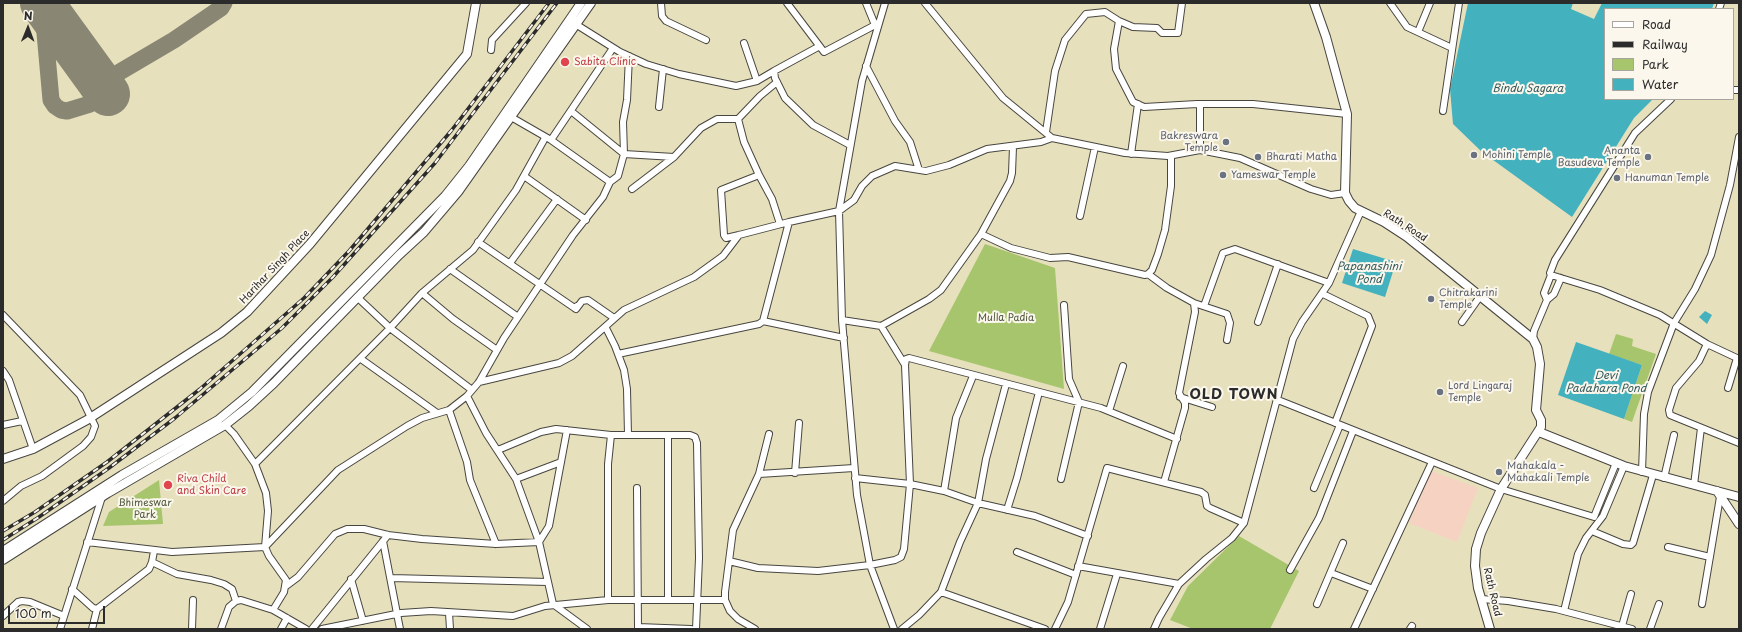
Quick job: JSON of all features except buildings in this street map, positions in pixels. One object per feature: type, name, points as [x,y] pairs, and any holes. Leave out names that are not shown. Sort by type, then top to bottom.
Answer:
[{"type":"street","name":"Harihar Singh Place","points":[[3,459],[33,449],[92,417],[221,333],[247,312],[310,244],[467,54],[476,3]]},
{"type":"street","points":[[491,50],[492,40],[526,3]]},
{"type":"street","points":[[3,551],[102,487],[218,420],[236,406],[352,292],[445,196],[469,166],[581,3]]},
{"type":"street","points":[[3,560],[102,497],[225,424],[249,406],[424,232],[458,192],[591,3]]},
{"type":"street","points":[[661,3],[662,16],[666,21],[706,40]]},
{"type":"street","points":[[787,3],[818,47],[824,52],[877,24]]},
{"type":"street","points":[[866,3],[877,24]]},
{"type":"street","points":[[885,3],[877,24],[862,82],[839,211],[842,320],[855,478],[870,565],[894,629]]},
{"type":"street","points":[[925,3],[1003,98],[1052,138]]},
{"type":"street","points":[[1046,132],[1055,71],[1065,40],[1086,14],[1105,12],[1119,21],[1133,27],[1157,28],[1162,33],[1178,33],[1182,3]]},
{"type":"street","points":[[759,175],[721,190],[724,235],[726,238],[839,211],[854,200],[862,186],[872,176],[895,166],[926,172],[938,169],[987,149],[1013,147],[1041,142],[1052,138],[1131,154],[1171,156],[1200,150],[1240,158],[1311,190],[1331,195],[1345,192],[1347,114],[1326,37],[1314,3]]},
{"type":"street","points":[[1390,3],[1407,27],[1452,48]]},
{"type":"street","points":[[1418,32],[1430,3]]},
{"type":"street","points":[[1443,111],[1459,3]]},
{"type":"street","points":[[1119,21],[1114,49],[1116,69],[1133,102],[1144,107],[1200,104],[1253,104],[1347,114]]},
{"type":"street","points":[[576,24],[613,48],[646,64],[679,74],[736,86],[757,80],[818,47]]},
{"type":"street","points":[[744,43],[757,80]]},
{"type":"street","points":[[255,464],[361,359],[422,293],[473,250],[516,190],[548,139],[571,111],[613,48]]},
{"type":"street","points":[[87,542],[154,551],[201,551],[265,547],[338,470],[407,426],[437,413],[449,410],[467,396],[478,382],[518,317],[573,235],[603,197],[610,182],[618,176],[624,154],[623,122],[629,56]]},
{"type":"street","points":[[866,66],[894,121],[910,142],[919,170]]},
{"type":"street","points":[[659,107],[664,69]]},
{"type":"street","points":[[774,70],[777,82],[785,98],[813,125],[850,145]]},
{"type":"street","points":[[632,189],[674,157],[701,128],[717,119],[738,119],[749,106],[777,82]]},
{"type":"street","points":[[1547,300],[1544,293],[1551,275],[1551,269],[1556,260],[1635,133],[1670,100]]},
{"type":"street","points":[[1131,154],[1138,104]]},
{"type":"street","points":[[1200,104],[1200,150]]},
{"type":"street","points":[[571,111],[624,154],[674,157]]},
{"type":"street","points":[[511,117],[548,139],[610,182]]},
{"type":"street","points":[[738,119],[744,142],[772,199],[780,224]]},
{"type":"street","points":[[1642,472],[1644,414],[1648,392],[1674,323],[1695,289],[1711,255],[1730,185],[1739,137]]},
{"type":"street","points":[[842,320],[881,326],[941,290],[981,234],[1010,181],[1012,173],[1013,147]]},
{"type":"street","points":[[1080,216],[1095,147]]},
{"type":"street","points":[[1148,274],[1152,270],[1165,230],[1170,186],[1171,156]]},
{"type":"street","points":[[524,176],[586,220]]},
{"type":"street","name":"Rath Road","points":[[1345,192],[1355,208],[1384,222],[1407,237],[1533,338]]},
{"type":"street","points":[[510,263],[557,199]]},
{"type":"street","points":[[1154,629],[1158,618],[1179,584],[1232,538],[1244,523],[1294,339],[1302,322],[1323,294],[1329,283],[1361,211]]},
{"type":"street","points":[[618,354],[759,324],[763,321],[789,222]]},
{"type":"street","points":[[981,234],[1011,248],[1050,258],[1068,257],[1145,275],[1148,274],[1167,288],[1194,303],[1227,314],[1230,323],[1227,340]]},
{"type":"street","points":[[478,382],[559,363],[572,356],[606,328],[614,318],[624,310],[694,277],[723,256],[739,235]]},
{"type":"street","points":[[478,242],[576,307],[582,301],[588,300],[614,318]]},
{"type":"street","points":[[1204,306],[1223,253],[1235,249],[1329,283]]},
{"type":"street","points":[[1258,322],[1278,264]]},
{"type":"street","points":[[450,269],[518,317]]},
{"type":"street","points":[[1551,275],[1607,293],[1660,314],[1707,344],[1738,359],[1728,388]]},
{"type":"street","points":[[1561,278],[1554,294],[1547,300],[1534,331],[1533,338],[1538,346],[1540,364],[1536,410],[1541,420],[1539,432],[1620,465],[1694,485],[1718,494],[1739,497]]},
{"type":"street","points":[[422,293],[453,319],[497,350]]},
{"type":"street","points":[[1314,488],[1372,326],[1368,316],[1323,294]]},
{"type":"street","points":[[1462,322],[1481,295]]},
{"type":"street","points":[[357,297],[390,328],[472,390]]},
{"type":"street","points":[[1164,482],[1177,439],[1185,403],[1180,397],[1180,390],[1195,312],[1194,303]]},
{"type":"street","points":[[1062,479],[1079,402],[1069,379],[1064,305]]},
{"type":"street","points":[[3,315],[80,395],[92,417],[94,426],[94,432],[83,446],[42,476],[21,486],[3,501]]},
{"type":"street","points":[[763,321],[844,338]]},
{"type":"street","points":[[881,326],[905,365]]},
{"type":"street","points":[[606,328],[618,354],[627,389],[628,435]]},
{"type":"street","points":[[1707,344],[1699,361],[1679,384],[1669,412],[1672,417],[1739,443]]},
{"type":"street","points":[[729,561],[758,568],[818,571],[870,565],[895,560],[903,554],[910,484],[906,359],[915,358],[973,376],[1079,402],[1109,411],[1177,439]]},
{"type":"street","points":[[361,359],[437,413]]},
{"type":"street","points":[[1109,411],[1123,366]]},
{"type":"street","points":[[3,371],[9,380],[33,449]]},
{"type":"street","points":[[944,491],[956,418],[973,376]]},
{"type":"street","points":[[902,629],[919,615],[941,592],[960,542],[978,503],[990,445],[1006,384]]},
{"type":"street","points":[[1007,510],[1017,478],[1039,392]]},
{"type":"street","points":[[467,396],[486,433],[516,479],[539,542],[552,604],[587,629]]},
{"type":"street","points":[[1180,397],[1212,407]]},
{"type":"street","points":[[1278,400],[1501,489],[1594,517],[1620,465]]},
{"type":"street","points":[[449,410],[467,462],[470,480],[496,544]]},
{"type":"street","points":[[3,425],[22,421]]},
{"type":"street","points":[[795,473],[799,422]]},
{"type":"street","points":[[225,424],[255,464],[266,493],[268,511],[265,547],[269,556],[284,576],[286,586]]},
{"type":"street","points":[[1694,485],[1701,428]]},
{"type":"street","points":[[498,450],[548,430],[567,430],[612,435],[690,435],[695,437],[697,442],[698,600],[696,629]]},
{"type":"street","points":[[539,542],[549,526],[567,430]]},
{"type":"street","points":[[1290,570],[1319,518],[1353,431]]},
{"type":"street","name":"Rath Road","points":[[1490,629],[1481,599],[1475,566],[1476,549],[1481,533],[1501,489],[1539,432]]},
{"type":"street","points":[[755,629],[738,619],[730,611],[725,600],[733,530],[759,474],[769,434]]},
{"type":"street","points":[[608,600],[608,464],[612,435]]},
{"type":"street","points":[[1664,478],[1674,435]]},
{"type":"street","points":[[668,436],[668,600]]},
{"type":"street","points":[[516,479],[561,462]]},
{"type":"street","points":[[1354,629],[1432,462]]},
{"type":"street","points":[[1564,611],[1578,554],[1586,538],[1603,516],[1620,465]]},
{"type":"street","points":[[759,474],[795,473],[854,468]]},
{"type":"street","points":[[1055,629],[1068,602],[1107,468],[1201,492],[1205,495],[1207,506],[1244,523]]},
{"type":"street","points":[[1592,531],[1623,544],[1631,545],[1633,543],[1653,475]]},
{"type":"street","points":[[855,478],[910,484],[944,491],[978,503],[1034,516],[1088,536]]},
{"type":"street","points":[[60,629],[102,497],[102,487]]},
{"type":"street","points":[[637,488],[638,628],[691,629]]},
{"type":"street","points":[[1718,494],[1739,524]]},
{"type":"street","points":[[1702,604],[1718,494]]},
{"type":"street","points":[[272,610],[286,586],[298,577],[340,530],[364,529],[388,535],[496,544],[539,542]]},
{"type":"street","points":[[312,629],[388,535]]},
{"type":"street","points":[[383,542],[400,629]]},
{"type":"street","points":[[1317,604],[1343,543]]},
{"type":"street","points":[[1668,547],[1710,557]]},
{"type":"street","points":[[92,629],[97,609],[143,574],[152,562],[154,551]]},
{"type":"street","points":[[1017,552],[1076,575]]},
{"type":"street","points":[[152,562],[177,574],[211,580],[224,584],[232,589],[236,601]]},
{"type":"street","points":[[1078,566],[1179,584]]},
{"type":"street","points":[[1331,572],[1373,589]]},
{"type":"street","points":[[1100,629],[1117,574]]},
{"type":"street","points":[[391,578],[548,582]]},
{"type":"street","points":[[352,579],[363,621]]},
{"type":"street","points":[[72,589],[93,608],[97,609]]},
{"type":"street","points":[[941,592],[1045,629]]},
{"type":"street","points":[[1622,626],[1631,594]]},
{"type":"street","points":[[1481,599],[1508,601],[1564,611],[1632,629]]},
{"type":"street","points":[[192,629],[193,600]]},
{"type":"street","points":[[221,629],[230,607],[236,601],[245,600],[272,610],[306,629]]},
{"type":"street","points":[[322,629],[398,614],[431,611],[513,616],[552,604],[608,600],[725,600]]},
{"type":"street","points":[[3,616],[18,602],[22,601],[30,602],[64,616]]},
{"type":"street","points":[[1650,629],[1659,604]]},
{"type":"street","points":[[448,613],[450,629]]},
{"type":"street","points":[[281,629],[287,618]]},
{"type":"shaded area","points":[[1431,471],[1478,488],[1457,542],[1409,523]]},
{"type":"green space","name":"Mulla Padia","points":[[985,244],[1055,268],[1064,389],[929,351]]},
{"type":"green space","points":[[1616,334],[1633,339],[1632,346],[1656,354],[1632,422],[1624,419],[1642,365],[1609,354]]},
{"type":"green space","name":"Bhimeswar Park","points":[[159,480],[163,524],[103,526],[109,512]]},
{"type":"green space","points":[[1239,536],[1299,571],[1270,629],[1193,629],[1170,620],[1188,586]]},
{"type":"water","name":"Bindu Sagara","points":[[1468,3],[1573,3],[1571,9],[1594,19],[1602,3],[1714,3],[1712,8],[1604,8],[1604,100],[1652,100],[1634,118],[1572,217],[1482,152],[1453,124],[1450,89]]},
{"type":"water","name":"Papanashini Pond","points":[[1353,249],[1396,262],[1385,297],[1342,283]]},
{"type":"water","points":[[1705,311],[1712,315],[1707,324],[1699,317]]},
{"type":"water","name":"Devi Padahara Pond","points":[[1576,342],[1642,365],[1624,419],[1558,395]]},
{"type":"taxiway","points":[[39,3],[44,22],[51,100],[55,106],[61,110],[67,111],[90,104],[99,89],[102,71],[97,58],[84,47],[68,39]]},
{"type":"taxiway","points":[[101,83],[174,40],[221,8],[224,3]]},
{"type":"runway","points":[[42,3],[108,94]]},
{"type":"railway","points":[[3,531],[35,512],[107,462],[200,389],[304,298],[349,251],[451,131],[549,3]]},
{"type":"railway","points":[[3,540],[39,517],[109,468],[175,418],[282,328],[333,277],[435,163],[557,3]]},
{"type":"place","name":"Sabita Clinic","points":[[565,62]]},
{"type":"place","name":"Bakreswara Temple","points":[[1226,142]]},
{"type":"place","name":"Mohini Temple","points":[[1474,155]]},
{"type":"place","name":"Bharati Matha","points":[[1258,157]]},
{"type":"place","name":"Ananta Basudeva Temple","points":[[1648,157]]},
{"type":"place","name":"Yameswar Temple","points":[[1223,175]]},
{"type":"place","name":"Hanuman Temple","points":[[1617,178]]},
{"type":"place","name":"Chitrakarini Temple","points":[[1431,299]]},
{"type":"place","name":"Lord Lingaraj Temple","points":[[1440,392]]},
{"type":"place","name":"Mahakala - Mahakali Temple","points":[[1499,472]]},
{"type":"place","name":"Riva Child and Skin Care","points":[[168,485]]},
{"type":"district","name":"OLD TOWN","points":[[1234,395]]}]
